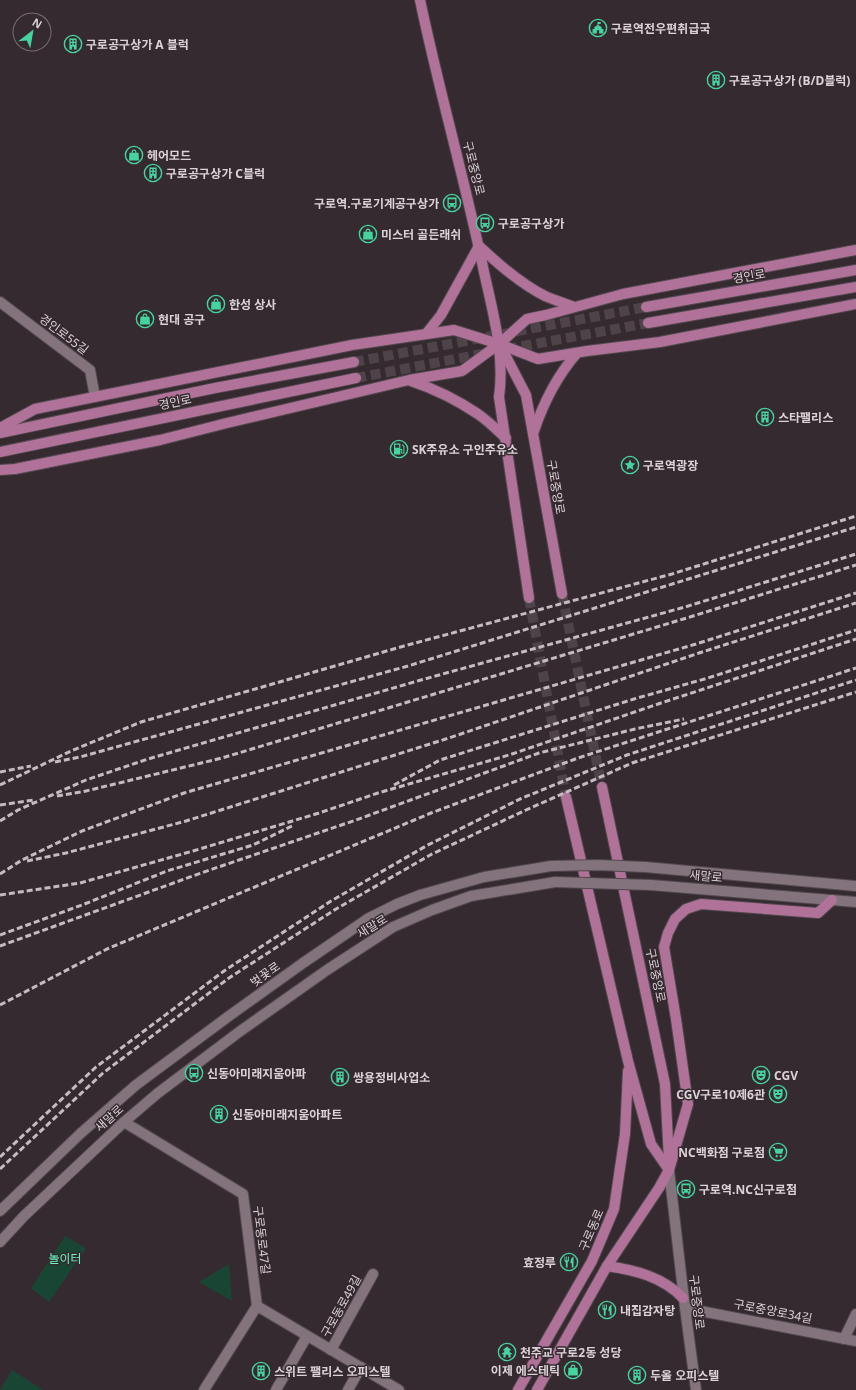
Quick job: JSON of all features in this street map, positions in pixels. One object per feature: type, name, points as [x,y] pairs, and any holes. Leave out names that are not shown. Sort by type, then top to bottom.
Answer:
[{"type":"main road","name":"구로중앙로","points":[[420,0],[479,246],[499,344],[501,386],[500,397],[529,598]]},
{"type":"main road","points":[[426,334],[441,315],[479,246],[494,260],[529,286],[545,296],[574,307]]},
{"type":"main road","points":[[0,470],[15,469],[160,440],[410,380],[462,371],[499,344],[527,319],[623,294],[856,250]]},
{"type":"main road","name":"경인로","points":[[646,307],[856,270]]},
{"type":"main road","points":[[648,323],[856,287]]},
{"type":"main road","points":[[0,428],[35,409],[352,345],[426,334],[454,330],[499,344],[538,359],[660,342],[856,304]]},
{"type":"main road","name":"구로중앙로","points":[[499,344],[526,395],[562,594]]},
{"type":"main road","points":[[533,432],[546,398],[564,367],[577,353]]},
{"type":"main road","name":"경인로","points":[[0,433],[215,388],[354,362]]},
{"type":"main road","name":"경인로","points":[[0,452],[356,378]]},
{"type":"main road","points":[[410,380],[432,388],[453,399],[478,415],[506,438]]},
{"type":"main road","name":"구로중앙로","points":[[602,787],[665,1084],[669,1170]]},
{"type":"main road","name":"구로중앙로","points":[[566,797],[628,1060],[651,1144],[669,1170]]},
{"type":"main road","points":[[537,1390],[607,1266],[659,1188],[669,1170],[688,1104],[664,947],[665,940],[675,919],[686,909],[701,904],[818,913],[832,900]]},
{"type":"main road","name":"구로동로","points":[[518,1390],[592,1261],[614,1209],[625,1134],[628,1060]]},
{"type":"main road","points":[[601,1242],[618,1250]]},
{"type":"main road","points":[[607,1266],[645,1274],[662,1282],[677,1292],[684,1303]]},
{"type":"street","name":"경인로55길","points":[[0,302],[90,370],[95,397]]},
{"type":"street","name":"벚꽃로","points":[[0,1211],[81,1133],[136,1085],[229,1016],[369,918],[420,895],[484,877],[551,866],[598,865]]},
{"type":"street","name":"새말로","points":[[598,865],[645,867],[856,886]]},
{"type":"street","name":"새말로","points":[[0,1242],[24,1216],[124,1122],[158,1093],[245,1028],[327,970],[393,928],[432,910],[471,896],[555,882],[651,884],[856,902]]},
{"type":"street","name":"구로동로47길","points":[[124,1122],[243,1194],[257,1306]]},
{"type":"street","name":"구로중앙로","points":[[669,1170],[684,1303],[696,1390]]},
{"type":"street","name":"구로동로49길","points":[[331,1350],[373,1274]]},
{"type":"street","name":"구로중앙로34길","points":[[684,1303],[856,1341]]},
{"type":"street","name":"구로동로49길","points":[[257,1306],[399,1390]]},
{"type":"street","points":[[204,1390],[257,1306]]},
{"type":"street","points":[[844,1339],[856,1314]]},
{"type":"street","name":"구로동로49길","points":[[276,1390],[307,1336]]},
{"type":"street","points":[[348,1390],[360,1367]]},
{"type":"green space","name":"놀이터","points":[[65,1236],[86,1248],[49,1302],[31,1288]]},
{"type":"green space","points":[[229,1264],[232,1301],[199,1282]]},
{"type":"green space","points":[[12,1370],[43,1390],[0,1390]]},
{"type":"tunnel","points":[[354,362],[646,307]]},
{"type":"tunnel","points":[[507,349],[648,323]]},
{"type":"tunnel","points":[[356,378],[487,353]]},
{"type":"tunnel","points":[[562,594],[602,787]]},
{"type":"tunnel","points":[[529,598],[566,797]]},
{"type":"railway","points":[[0,785],[71,751],[141,722],[404,646],[672,574],[856,516]]},
{"type":"railway","points":[[55,762],[80,757],[408,666],[856,527]]},
{"type":"railway","points":[[0,821],[18,810],[86,780],[148,759],[421,680],[685,607],[856,554]]},
{"type":"railway","points":[[57,796],[86,791],[222,758],[690,617],[856,565]]},
{"type":"railway","points":[[0,874],[22,860],[82,831],[184,793],[696,644],[856,593]]},
{"type":"railway","points":[[27,861],[66,853],[186,821],[449,738],[699,653],[856,603]]},
{"type":"railway","points":[[394,785],[440,760],[634,699],[708,678],[856,630]]},
{"type":"railway","points":[[0,895],[80,883],[193,851],[319,813],[378,793],[509,755],[856,639]]},
{"type":"railway","points":[[0,1005],[107,949],[431,813],[578,758],[856,668]]},
{"type":"railway","points":[[0,1157],[96,1067],[224,971],[331,901],[426,846],[520,799],[627,755],[856,680]]},
{"type":"railway","points":[[0,1169],[103,1073],[229,978],[336,909],[432,854],[632,763],[856,692]]},
{"type":"railway","points":[[0,946],[201,873],[356,820],[539,753],[635,729],[684,719]]},
{"type":"railway","points":[[0,772],[31,766]]},
{"type":"railway","points":[[0,805],[34,800]]},
{"type":"railway","points":[[0,935],[82,905],[167,871],[253,845],[294,825]]},
{"type":"place","name":"구로역전우편취급국","points":[[598,28]]},
{"type":"place","name":"구로공구상가 A 블럭","points":[[73,44]]},
{"type":"place","name":"구로공구상가 (B/D블럭)","points":[[716,80]]},
{"type":"place","name":"헤어모드","points":[[134,155]]},
{"type":"place","name":"구로공구상가 C블럭","points":[[153,173]]},
{"type":"place","name":"구로역.구로기계공구상가","points":[[452,203]]},
{"type":"place","name":"구로공구상가","points":[[485,223]]},
{"type":"place","name":"미스터 골든래쉬","points":[[368,234]]},
{"type":"place","name":"한성 상사","points":[[216,304]]},
{"type":"place","name":"현대 공구","points":[[145,319]]},
{"type":"place","name":"스타팰리스","points":[[765,417]]},
{"type":"place","name":"SK주유소 구인주유소","points":[[399,449]]},
{"type":"place","name":"구로역광장","points":[[630,465]]},
{"type":"place","name":"신동아미래지움아파","points":[[194,1073]]},
{"type":"place","name":"CGV","points":[[761,1075]]},
{"type":"place","name":"쌍용정비사업소","points":[[340,1077]]},
{"type":"place","name":"CGV구로10제6관","points":[[778,1094]]},
{"type":"place","name":"신동아미래지움아파트","points":[[219,1114]]},
{"type":"place","name":"NC백화점 구로점","points":[[778,1152]]},
{"type":"place","name":"구로역.NC신구로점","points":[[686,1189]]},
{"type":"place","name":"효정루","points":[[569,1262]]},
{"type":"place","name":"내집감자탕","points":[[607,1310]]},
{"type":"place","name":"천주교 구로2동 성당","points":[[507,1352]]},
{"type":"place","name":"이제 에스테틱","points":[[573,1370]]},
{"type":"place","name":"스위트 팰리스 오피스텔","points":[[261,1371]]},
{"type":"place","name":"두올 오피스텔","points":[[637,1375]]}]
